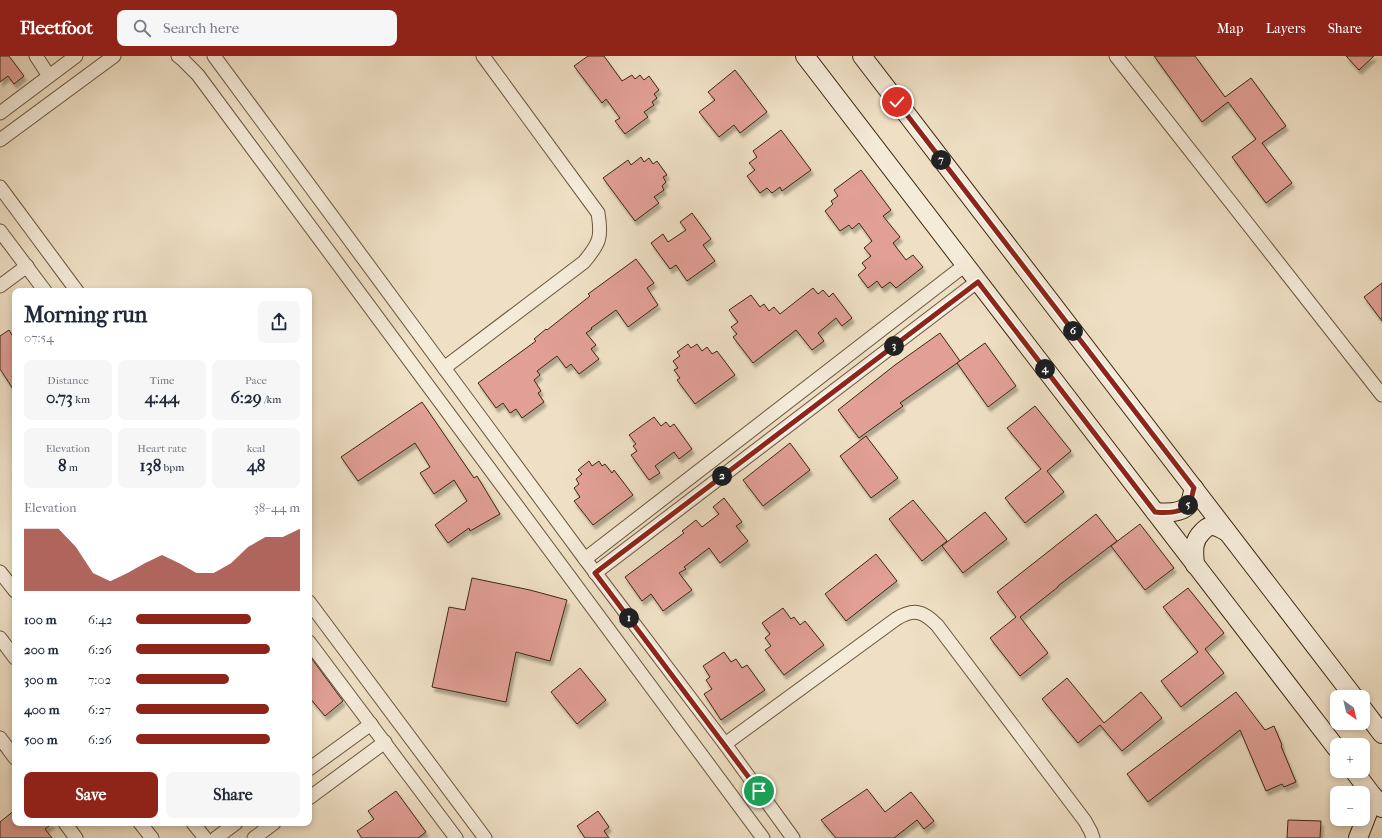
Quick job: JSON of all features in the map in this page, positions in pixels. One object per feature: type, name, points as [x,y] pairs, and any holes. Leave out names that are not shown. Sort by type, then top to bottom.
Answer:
[{"type":"street","points":[[36,56],[49,76]]},
{"type":"street","points":[[0,112],[76,56]]},
{"type":"street","points":[[0,140],[114,56]]},
{"type":"street","points":[[178,56],[184,60],[202,82],[763,838]]},
{"type":"street","points":[[214,56],[584,559],[793,838]]},
{"type":"street","points":[[444,368],[584,262],[596,248],[601,231],[598,213],[483,56]]},
{"type":"street","points":[[805,56],[1330,740]]},
{"type":"street","points":[[862,56],[1349,690]]},
{"type":"street","points":[[1116,56],[1382,395]]},
{"type":"street","points":[[0,187],[75,288]]},
{"type":"street","points":[[0,231],[43,288]]},
{"type":"street","points":[[584,559],[965,265]]},
{"type":"street","points":[[0,286],[26,266]]},
{"type":"street","points":[[595,573],[978,282]]},
{"type":"street","points":[[1155,512],[1165,513],[1184,508],[1190,501],[1194,488]]},
{"type":"street","points":[[1195,565],[1194,548],[1196,539],[1201,532],[1207,527],[1214,526],[1227,532]]},
{"type":"street","points":[[0,572],[12,587]]},
{"type":"street","points":[[312,606],[484,838]]},
{"type":"street","points":[[724,744],[896,619],[906,613],[918,612],[929,617],[937,625],[1085,822],[1093,838]]},
{"type":"street","points":[[0,638],[12,654]]},
{"type":"street","points":[[312,646],[456,838]]},
{"type":"street","points":[[1370,718],[1382,734]]},
{"type":"street","points":[[312,767],[370,724]]},
{"type":"street","points":[[0,738],[12,754]]},
{"type":"street","points":[[312,796],[385,742]]},
{"type":"street","points":[[1358,838],[1378,802],[1359,778]]},
{"type":"street","points":[[67,826],[76,838]]},
{"type":"street","points":[[142,826],[152,838]]},
{"type":"street","points":[[195,826],[205,838]]},
{"type":"street","points":[[216,838],[232,826]]},
{"type":"street","points":[[254,838],[270,826]]},
{"type":"building","points":[[0,56],[9,56],[24,76],[14,84],[8,76],[0,82]]},
{"type":"building","points":[[588,56],[604,56],[622,81],[632,75],[635,79],[640,75],[644,80],[649,76],[659,90],[654,94],[657,98],[652,102],[654,105],[644,112],[648,117],[625,134],[615,121],[620,118],[606,99],[602,103],[574,66]]},
{"type":"building","points":[[1154,56],[1195,56],[1225,97],[1251,78],[1286,126],[1262,143],[1292,183],[1266,203],[1232,157],[1256,139],[1228,102],[1202,122]]},
{"type":"building","points":[[1346,56],[1374,56],[1359,70]]},
{"type":"building","points":[[735,70],[767,112],[740,133],[734,125],[719,137],[699,112],[715,100],[708,92]]},
{"type":"building","points":[[781,130],[811,170],[782,191],[780,187],[772,193],[767,188],[760,193],[747,176],[755,170],[749,163],[757,157],[753,151]]},
{"type":"building","points":[[641,157],[644,162],[649,158],[653,164],[657,161],[667,175],[663,177],[666,182],[662,186],[664,190],[654,197],[659,203],[635,221],[603,178],[628,160],[631,165]]},
{"type":"building","points":[[861,170],[891,210],[883,216],[900,237],[893,243],[906,260],[913,255],[923,267],[896,288],[890,282],[882,288],[877,281],[868,288],[858,275],[866,268],[862,263],[871,256],[864,248],[872,241],[859,223],[852,229],[849,225],[840,231],[825,211],[833,204],[831,201],[838,196],[834,190]]},
{"type":"building","points":[[692,213],[711,239],[703,245],[715,261],[687,281],[676,265],[670,269],[651,243],[663,234],[668,242],[686,230],[680,222]]},
{"type":"building","points":[[636,259],[654,283],[647,288],[658,305],[628,327],[616,310],[591,328],[592,329],[586,333],[596,345],[591,349],[599,359],[579,374],[571,364],[566,368],[557,356],[537,371],[540,375],[534,380],[541,391],[538,393],[544,402],[522,418],[516,409],[510,413],[503,403],[496,408],[478,383],[536,341],[534,339],[590,296],[588,294]]},
{"type":"building","points":[[1382,283],[1382,321],[1364,297]]},
{"type":"building","points":[[813,288],[818,294],[823,290],[829,297],[833,293],[852,318],[842,326],[836,318],[818,333],[824,341],[812,350],[796,330],[753,363],[733,337],[737,334],[731,327],[738,322],[729,310],[751,295],[760,307],[764,304],[769,311],[774,307],[780,314]]},
{"type":"building","points":[[9,330],[12,335],[12,387],[0,369],[0,336]]},
{"type":"building","points":[[940,333],[960,361],[900,403],[903,406],[859,438],[838,410],[895,365]]},
{"type":"building","points":[[985,343],[1016,386],[988,407],[957,363]]},
{"type":"building","points":[[688,344],[691,348],[697,344],[702,351],[707,347],[712,354],[717,351],[735,375],[695,404],[677,380],[680,378],[674,370],[678,368],[673,361],[680,356],[677,352]]},
{"type":"building","points":[[422,402],[474,478],[477,476],[500,514],[470,531],[469,528],[448,543],[435,525],[467,501],[454,480],[434,494],[420,473],[430,467],[415,443],[358,481],[341,457]]},
{"type":"building","points":[[1035,406],[1071,451],[1047,471],[1064,492],[1025,523],[1005,498],[1041,469],[1007,428]]},
{"type":"building","points":[[654,417],[661,426],[666,422],[670,427],[674,424],[692,449],[679,459],[674,452],[655,466],[660,473],[649,480],[631,455],[637,451],[633,446],[636,444],[629,435]]},
{"type":"building","points":[[866,436],[898,478],[871,498],[840,456]]},
{"type":"building","points":[[790,443],[810,470],[763,506],[743,480]]},
{"type":"building","points":[[589,461],[592,466],[599,461],[602,466],[605,464],[612,473],[614,470],[633,495],[593,525],[574,501],[580,497],[574,488],[579,484],[576,479],[582,474],[578,470]]},
{"type":"building","points":[[724,498],[742,522],[736,526],[748,541],[720,563],[709,548],[684,567],[686,569],[679,573],[692,590],[663,611],[651,594],[642,601],[625,577],[684,533],[682,531],[696,520],[702,527],[719,514],[713,507]]},
{"type":"building","points":[[913,500],[947,541],[922,561],[889,519]]},
{"type":"building","points":[[985,512],[1007,539],[963,573],[942,546]]},
{"type":"building","points":[[1096,514],[1117,541],[1020,617],[1048,653],[1020,676],[990,638],[1016,617],[997,592]]},
{"type":"building","points":[[1140,524],[1174,568],[1145,590],[1111,546]]},
{"type":"building","points":[[876,554],[897,581],[846,621],[825,594]]},
{"type":"building","points":[[472,578],[530,590],[567,600],[550,661],[516,652],[506,702],[432,687],[449,607],[465,610]]},
{"type":"building","points":[[1188,588],[1224,633],[1205,649],[1224,673],[1181,707],[1161,681],[1198,652],[1163,607]]},
{"type":"building","points":[[783,608],[791,619],[794,617],[800,625],[805,621],[824,645],[784,675],[765,650],[771,646],[765,638],[770,634],[762,623]]},
{"type":"building","points":[[724,652],[731,662],[736,659],[742,668],[747,665],[765,690],[721,720],[704,694],[712,689],[706,680],[710,677],[703,666]]},
{"type":"building","points":[[312,659],[343,701],[325,716],[312,701]]},
{"type":"building","points":[[580,668],[606,700],[577,724],[551,692]]},
{"type":"building","points":[[1067,678],[1104,723],[1141,692],[1162,718],[1122,751],[1100,725],[1078,743],[1042,699]]},
{"type":"building","points":[[1236,692],[1265,730],[1274,726],[1296,782],[1284,787],[1282,784],[1266,791],[1240,730],[1148,802],[1127,774]]},
{"type":"building","points":[[867,789],[885,812],[911,792],[934,821],[924,829],[917,820],[894,838],[836,838],[821,820]]},
{"type":"building","points":[[396,791],[426,832],[418,838],[362,838],[357,831],[374,819],[368,811]]},
{"type":"building","points":[[598,811],[609,827],[604,831],[609,838],[585,838],[577,826]]},
{"type":"building","points":[[12,812],[12,826],[49,826],[45,829],[52,838],[0,838],[0,822]]},
{"type":"building","points":[[1288,820],[1321,821],[1320,838],[1287,838]]},
{"type":"route","points":[[759,791],[595,573],[978,282],[1155,512],[1165,513],[1184,508],[1188,505],[1194,488],[897,102]]}]
